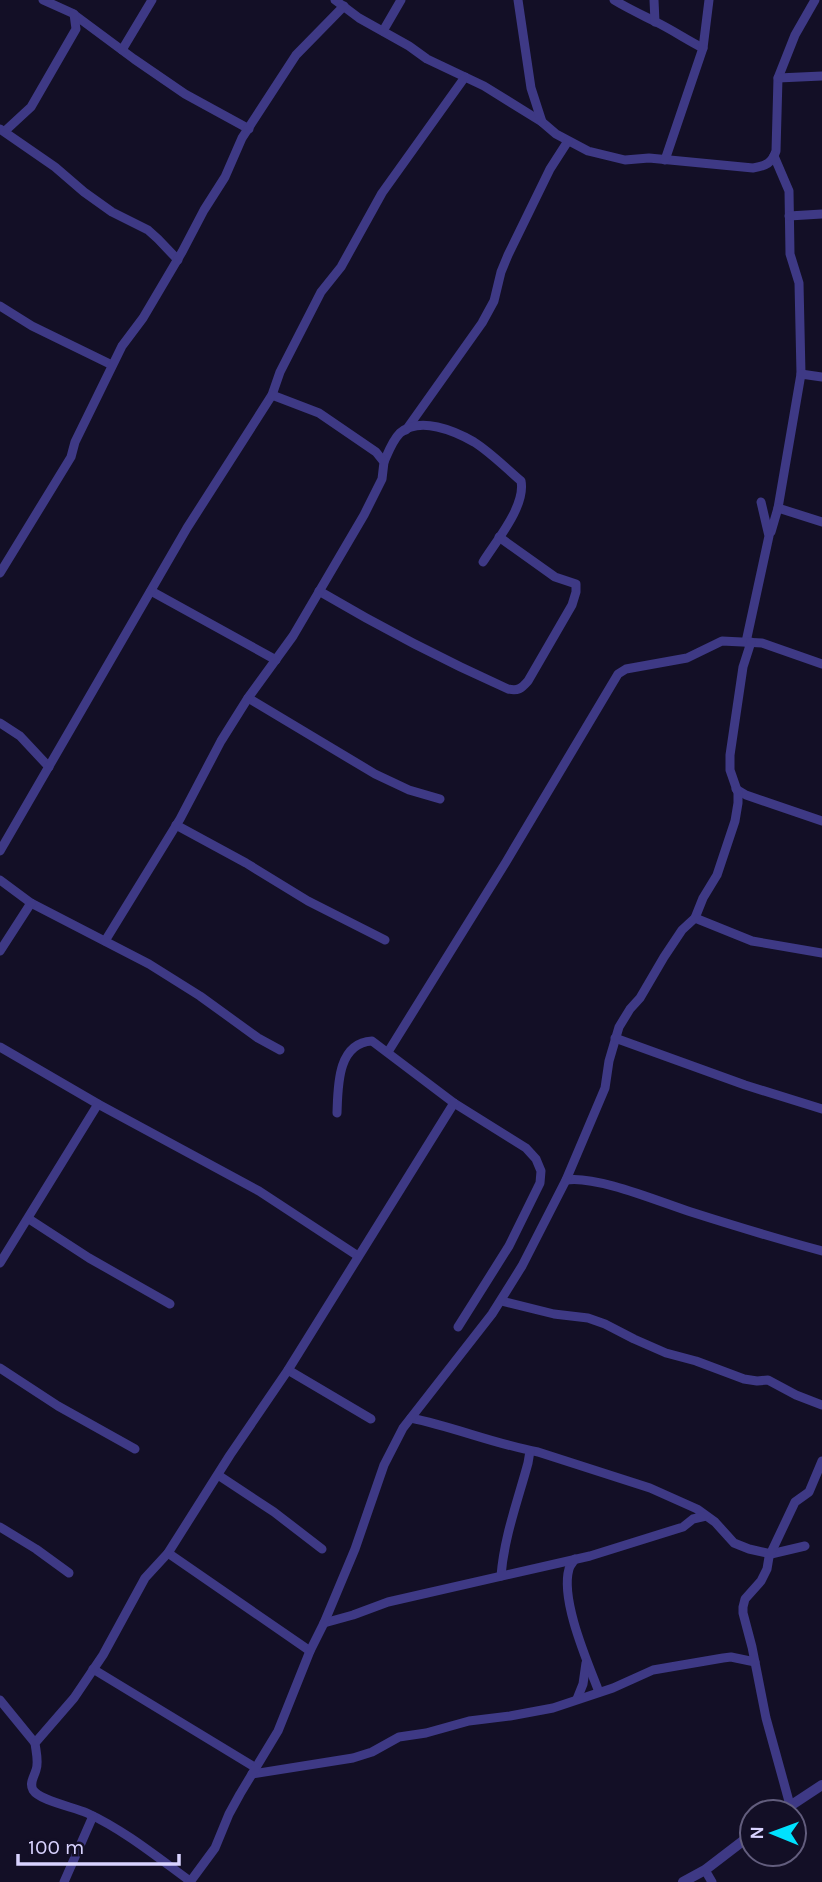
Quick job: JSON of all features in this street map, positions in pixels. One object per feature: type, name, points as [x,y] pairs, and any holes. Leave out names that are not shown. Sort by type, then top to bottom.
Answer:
[{"type":"street","points":[[43,0],[74,14],[185,94],[248,129]]},
{"type":"street","points":[[121,50],[152,0]]},
{"type":"street","points":[[335,0],[359,18],[427,59],[484,86],[568,141],[588,151],[625,160],[649,158],[753,168],[770,162],[776,151],[778,78],[795,35],[815,0]]},
{"type":"street","points":[[383,31],[401,0]]},
{"type":"street","points":[[519,0],[531,88],[542,122]]},
{"type":"street","points":[[614,0],[704,48]]},
{"type":"street","points":[[653,0],[655,22]]},
{"type":"street","points":[[665,160],[704,48],[709,0]]},
{"type":"street","points":[[0,573],[71,457],[75,442],[121,346],[143,318],[178,260],[225,177],[242,138],[296,55],[344,6]]},
{"type":"street","points":[[74,14],[76,29],[31,107],[3,130],[112,212],[148,230],[178,260]]},
{"type":"street","points":[[76,29],[91,27]]},
{"type":"street","points":[[778,78],[822,76]]},
{"type":"street","points":[[0,851],[187,528],[272,395],[280,372],[321,292],[341,267],[382,193],[465,77]]},
{"type":"street","points":[[105,942],[176,825],[221,741],[247,698],[293,636],[370,503],[382,479],[384,462],[394,440],[406,430],[482,323],[494,301],[508,255],[550,169],[568,141]]},
{"type":"street","points":[[774,156],[789,191],[790,254],[799,283],[801,374],[778,508],[769,536],[743,667],[730,770],[736,789],[742,797],[822,821]]},
{"type":"street","points":[[789,216],[822,214]]},
{"type":"street","points":[[0,306],[32,326],[112,365]]},
{"type":"street","points":[[801,374],[822,377]]},
{"type":"street","points":[[272,395],[319,413],[376,452],[384,462]]},
{"type":"street","points":[[406,430],[431,426],[459,435],[476,443],[522,481],[518,506],[483,562]]},
{"type":"street","points":[[761,502],[769,536]]},
{"type":"street","points":[[778,508],[822,522]]},
{"type":"street","points":[[319,591],[378,626],[435,655],[508,689],[522,688],[572,605],[576,584],[555,578],[499,537]]},
{"type":"street","points":[[151,592],[276,660]]},
{"type":"street","points":[[388,1052],[618,674],[626,669],[687,658],[722,641],[748,642],[780,648],[822,664]]},
{"type":"street","points":[[247,698],[375,774],[409,790],[440,799]]},
{"type":"street","points":[[0,723],[20,736],[49,767]]},
{"type":"street","points":[[0,1700],[35,1743],[37,1767],[31,1782],[32,1789],[43,1798],[93,1816],[139,1843],[190,1882],[215,1848],[229,1814],[278,1731],[355,1549],[384,1465],[403,1427],[501,1301],[566,1180],[605,1088],[609,1061],[619,1027],[682,930],[695,918],[717,875],[742,797]]},
{"type":"street","points":[[176,825],[308,901],[386,940]]},
{"type":"street","points":[[0,880],[31,903],[149,964],[280,1050]]},
{"type":"street","points":[[0,951],[31,903]]},
{"type":"street","points":[[695,918],[752,941],[822,953]]},
{"type":"street","points":[[615,1038],[745,1085],[822,1109]]},
{"type":"street","points":[[337,1113],[341,1068],[353,1047],[372,1041],[454,1103],[526,1148],[536,1160],[541,1171],[540,1183],[509,1246],[458,1327]]},
{"type":"street","points":[[0,1047],[98,1104],[259,1191],[358,1256]]},
{"type":"street","points":[[35,1743],[74,1698],[93,1669],[145,1578],[168,1553],[288,1370],[454,1103]]},
{"type":"street","points":[[0,1263],[98,1104]]},
{"type":"street","points":[[566,1180],[575,1178],[600,1182],[822,1251]]},
{"type":"street","points":[[29,1219],[89,1258],[170,1304]]},
{"type":"street","points":[[501,1301],[596,1321],[666,1353],[744,1379],[768,1380],[822,1405]]},
{"type":"street","points":[[0,1368],[58,1406],[135,1449]]},
{"type":"street","points":[[288,1370],[371,1419]]},
{"type":"street","points":[[411,1418],[650,1488],[706,1516],[734,1543],[771,1554],[805,1546]]},
{"type":"street","points":[[501,1576],[506,1539],[530,1451]]},
{"type":"street","points":[[783,1798],[743,1607],[745,1599],[761,1581],[767,1569],[795,1502],[808,1492],[822,1461]]},
{"type":"street","points":[[218,1475],[275,1512],[322,1549]]},
{"type":"street","points":[[691,1507],[693,1519]]},
{"type":"street","points":[[324,1623],[387,1602],[501,1576],[565,1565],[575,1559],[683,1527],[693,1519],[706,1516]]},
{"type":"street","points":[[0,1527],[69,1573]]},
{"type":"street","points":[[168,1553],[310,1651]]},
{"type":"street","points":[[565,1565],[569,1598],[586,1661],[599,1692]]},
{"type":"street","points":[[93,1669],[254,1771],[353,1758],[372,1752],[399,1737],[469,1721],[553,1708],[613,1688],[653,1670],[731,1657],[755,1662]]},
{"type":"street","points":[[577,1699],[583,1684],[586,1661]]},
{"type":"street","points":[[802,1798],[822,1785]]},
{"type":"street","points":[[64,1882],[93,1816]]},
{"type":"street","points":[[683,1882],[705,1870],[738,1845]]},
{"type":"street","points":[[705,1870],[712,1882]]}]
